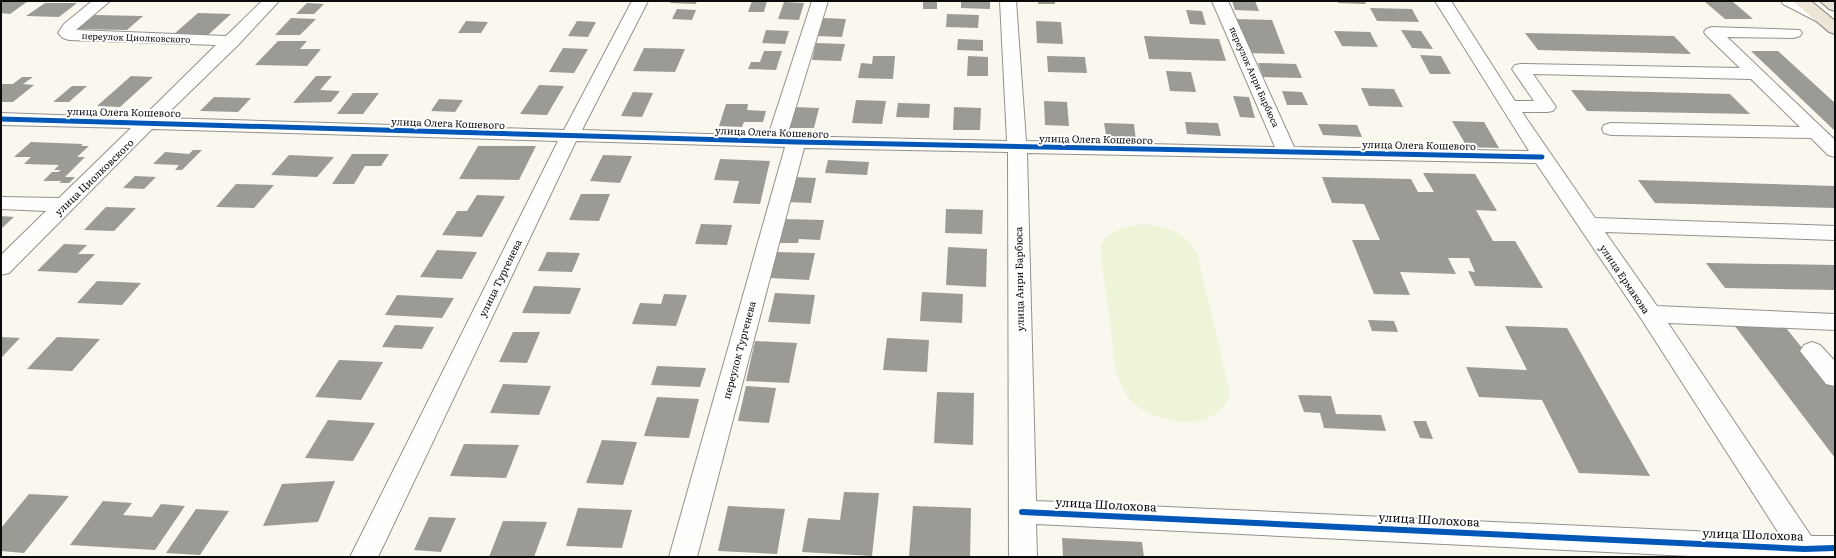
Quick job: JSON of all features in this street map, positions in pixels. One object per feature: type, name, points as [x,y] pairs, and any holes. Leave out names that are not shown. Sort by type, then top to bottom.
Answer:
[{"type":"main road","points":[[1801,1],[1835,29]]},
{"type":"main road","points":[[1828,1],[1835,6]]},
{"type":"street","name":"переулок Циолковского","points":[[102,1],[70,27],[66,33],[76,36],[232,41]]},
{"type":"street","name":"улица Циолковского","points":[[1,268],[271,1]]},
{"type":"street","name":"улица Тургенева","points":[[364,557],[570,137],[640,1]]},
{"type":"street","name":"переулок Тургенева","points":[[683,557],[820,1]]},
{"type":"street","name":"улица Анри Барбюса","points":[[1008,1],[1017,148],[1023,557]]},
{"type":"street","name":"переулок Анри Барбюса","points":[[1220,1],[1288,153]]},
{"type":"street","name":"улица Ермакова","points":[[1443,1],[1542,156],[1650,314],[1805,553]]},
{"type":"street","points":[[1789,1],[1822,18]]},
{"type":"street","points":[[1794,33],[1712,32],[1835,151]]},
{"type":"street","points":[[1510,106],[1547,107],[1521,69],[1756,74]]},
{"type":"street","name":"улица Олега Кошевого","points":[[1,119],[149,122],[570,137],[1017,148],[1542,156]]},
{"type":"street","points":[[1611,129],[1817,133]]},
{"type":"street","points":[[1,203],[64,205]]},
{"type":"street","points":[[1588,225],[1835,233]]},
{"type":"street","points":[[1650,314],[1835,322]]},
{"type":"street","points":[[1812,351],[1835,377]]},
{"type":"street","name":"улица Шолохова","points":[[1022,512],[1805,553],[1835,548]]},
{"type":"green space","points":[[1144,224],[1168,229],[1181,235],[1193,246],[1197,253],[1230,393],[1225,404],[1217,413],[1201,420],[1173,421],[1152,415],[1134,403],[1126,395],[1118,377],[1113,352],[1101,246],[1104,240],[1119,229]]},
{"type":"building","points":[[1,1],[28,1],[10,14],[1,13]]},
{"type":"building","points":[[671,1],[697,1],[696,4],[670,3]]},
{"type":"building","points":[[752,1],[767,1],[764,12],[748,12]]},
{"type":"building","points":[[923,1],[937,1],[937,9],[923,9]]},
{"type":"building","points":[[961,1],[990,1],[990,9],[961,8]]},
{"type":"building","points":[[1038,1],[1055,1],[1055,4],[1038,4]]},
{"type":"building","points":[[1232,1],[1255,1],[1259,11],[1235,10]]},
{"type":"building","points":[[1338,1],[1365,1],[1366,4],[1338,3]]},
{"type":"building","points":[[1704,1],[1732,1],[1753,19],[1725,19]]},
{"type":"building","points":[[784,2],[804,3],[799,20],[778,19]]},
{"type":"building","points":[[45,3],[77,3],[59,17],[26,16]]},
{"type":"building","points":[[307,3],[324,4],[314,14],[296,14]]},
{"type":"building","points":[[1370,8],[1412,9],[1419,22],[1377,21]]},
{"type":"building","points":[[677,9],[696,10],[692,20],[672,19]]},
{"type":"building","points":[[1186,10],[1202,11],[1206,25],[1190,24]]},
{"type":"building","points":[[198,13],[231,14],[208,35],[174,34]]},
{"type":"building","points":[[947,14],[979,15],[978,28],[946,27]]},
{"type":"building","points":[[95,15],[143,16],[127,30],[77,29]]},
{"type":"building","points":[[291,18],[316,19],[300,35],[275,35]]},
{"type":"building","points":[[823,18],[846,19],[842,37],[818,36]]},
{"type":"building","points":[[1236,19],[1272,20],[1285,54],[1248,53]]},
{"type":"building","points":[[466,21],[488,22],[481,33],[458,33]]},
{"type":"building","points":[[577,21],[596,22],[588,37],[568,36]]},
{"type":"building","points":[[1036,21],[1061,22],[1063,44],[1037,43]]},
{"type":"building","points":[[766,30],[789,31],[785,44],[762,43]]},
{"type":"building","points":[[1401,30],[1421,31],[1433,49],[1412,48]]},
{"type":"building","points":[[1334,31],[1370,32],[1378,47],[1342,46]]},
{"type":"building","points":[[1525,33],[1674,36],[1691,54],[1538,50]]},
{"type":"building","points":[[1144,36],[1219,39],[1226,61],[1149,59]]},
{"type":"building","points":[[958,39],[983,40],[983,51],[957,50]]},
{"type":"building","points":[[278,41],[307,41],[300,49],[321,49],[307,66],[255,65]]},
{"type":"building","points":[[816,43],[845,44],[841,61],[812,60]]},
{"type":"building","points":[[563,48],[588,49],[574,73],[549,72]]},
{"type":"building","points":[[644,48],[685,49],[675,72],[633,71]]},
{"type":"building","points":[[764,51],[782,51],[776,70],[748,69],[751,62],[760,62]]},
{"type":"building","points":[[1751,51],[1778,51],[1835,103],[1835,131]]},
{"type":"building","points":[[1420,55],[1441,56],[1451,74],[1430,74]]},
{"type":"building","points":[[873,56],[895,56],[893,79],[858,78],[861,63],[872,64]]},
{"type":"building","points":[[968,56],[988,57],[988,76],[967,76]]},
{"type":"building","points":[[1047,56],[1085,57],[1087,73],[1048,72]]},
{"type":"building","points":[[1258,63],[1296,64],[1302,78],[1263,77]]},
{"type":"building","points":[[1166,71],[1191,72],[1196,92],[1170,91]]},
{"type":"building","points":[[131,76],[153,77],[120,107],[97,106]]},
{"type":"building","points":[[316,76],[332,76],[320,90],[340,91],[331,102],[293,103]]},
{"type":"building","points":[[22,77],[33,77],[23,84],[34,85],[13,102],[1,102],[1,84],[13,84]]},
{"type":"building","points":[[539,85],[564,86],[547,115],[520,114]]},
{"type":"building","points":[[72,86],[87,86],[69,102],[53,102]]},
{"type":"building","points":[[1361,88],[1394,89],[1403,107],[1369,106]]},
{"type":"building","points":[[1571,90],[1730,94],[1750,114],[1587,111]]},
{"type":"building","points":[[1282,91],[1302,92],[1308,105],[1287,105]]},
{"type":"building","points":[[633,92],[653,93],[642,117],[621,116]]},
{"type":"building","points":[[353,93],[379,93],[363,114],[337,114]]},
{"type":"building","points":[[1233,96],[1249,97],[1255,118],[1240,117]]},
{"type":"building","points":[[214,97],[251,98],[238,112],[200,111]]},
{"type":"building","points":[[439,99],[463,100],[455,112],[431,111]]},
{"type":"building","points":[[856,100],[886,101],[882,124],[852,123]]},
{"type":"building","points":[[1044,101],[1067,102],[1069,126],[1045,125]]},
{"type":"building","points":[[898,103],[930,104],[929,118],[896,117]]},
{"type":"building","points":[[726,104],[748,104],[747,110],[766,111],[763,122],[744,122],[742,127],[719,126]]},
{"type":"building","points":[[793,107],[819,108],[814,128],[788,128]]},
{"type":"building","points":[[954,107],[981,108],[980,130],[953,130]]},
{"type":"building","points":[[1452,121],[1484,122],[1499,148],[1467,147]]},
{"type":"building","points":[[1185,122],[1218,123],[1221,136],[1187,134]]},
{"type":"building","points":[[1104,123],[1134,124],[1136,141],[1107,140]]},
{"type":"building","points":[[1318,124],[1357,125],[1362,137],[1323,135]]},
{"type":"building","points":[[31,142],[83,144],[81,146],[89,146],[77,157],[85,157],[65,177],[75,177],[69,183],[59,183],[62,181],[43,181],[52,172],[58,172],[61,170],[54,170],[59,165],[24,164],[31,157],[14,157]]},
{"type":"building","points":[[478,146],[536,146],[519,180],[459,179]]},
{"type":"building","points":[[193,150],[202,150],[182,170],[175,170],[179,165],[153,164],[165,152],[189,154]]},
{"type":"building","points":[[352,154],[389,154],[381,166],[365,166],[354,184],[332,184]]},
{"type":"building","points":[[289,155],[334,157],[317,177],[271,175]]},
{"type":"building","points":[[603,155],[632,156],[620,183],[590,181]]},
{"type":"building","points":[[720,159],[770,161],[760,204],[733,203],[739,181],[714,180]]},
{"type":"building","points":[[828,160],[869,162],[867,175],[825,173]]},
{"type":"building","points":[[1423,173],[1475,174],[1497,211],[1476,210],[1493,241],[1515,241],[1543,288],[1475,286],[1468,271],[1475,272],[1469,258],[1448,258],[1456,274],[1400,272],[1410,295],[1374,294],[1352,240],[1380,240],[1364,204],[1332,203],[1322,177],[1411,179],[1418,192],[1434,192]]},
{"type":"building","points":[[135,176],[156,177],[144,189],[123,188]]},
{"type":"building","points":[[793,177],[816,178],[811,203],[787,202]]},
{"type":"building","points":[[1638,180],[1835,186],[1835,208],[1655,203]]},
{"type":"building","points":[[236,184],[274,185],[254,208],[216,207]]},
{"type":"building","points":[[581,194],[610,194],[599,221],[569,220]]},
{"type":"building","points":[[477,195],[505,196],[482,237],[442,235],[457,211],[467,211]]},
{"type":"building","points":[[106,207],[136,208],[114,231],[84,230]]},
{"type":"building","points":[[946,209],[983,210],[982,234],[945,233]]},
{"type":"building","points":[[1,216],[14,217],[1,229]]},
{"type":"building","points":[[784,219],[824,220],[820,240],[799,239],[798,243],[778,243]]},
{"type":"building","points":[[701,224],[732,225],[727,245],[695,244]]},
{"type":"building","points":[[64,244],[87,245],[78,254],[95,254],[77,273],[37,271]]},
{"type":"building","points":[[948,247],[987,249],[986,287],[946,285]]},
{"type":"building","points":[[437,250],[477,252],[462,279],[420,277]]},
{"type":"building","points":[[547,252],[580,253],[572,272],[538,271]]},
{"type":"building","points":[[776,252],[815,253],[809,280],[770,278]]},
{"type":"building","points":[[1706,263],[1835,265],[1835,290],[1725,288]]},
{"type":"building","points":[[97,281],[141,283],[122,305],[77,303]]},
{"type":"building","points":[[534,286],[581,288],[570,314],[522,313]]},
{"type":"building","points":[[922,292],[963,294],[962,323],[920,321]]},
{"type":"building","points":[[775,293],[815,295],[810,324],[768,322]]},
{"type":"building","points":[[664,294],[687,295],[676,326],[632,324],[640,303],[661,304]]},
{"type":"building","points":[[397,295],[454,298],[442,318],[385,315]]},
{"type":"building","points":[[1728,317],[1778,318],[1835,389],[1835,458]]},
{"type":"building","points":[[1368,320],[1394,321],[1398,332],[1372,331]]},
{"type":"building","points":[[395,325],[434,327],[422,349],[382,347]]},
{"type":"building","points":[[1505,326],[1567,328],[1650,476],[1579,473],[1542,400],[1479,397],[1466,367],[1527,370]]},
{"type":"building","points":[[513,332],[540,332],[527,363],[499,362]]},
{"type":"building","points":[[1,337],[20,338],[1,358]]},
{"type":"building","points":[[57,337],[100,339],[72,371],[27,369]]},
{"type":"building","points":[[887,338],[929,340],[927,372],[883,370]]},
{"type":"building","points":[[755,341],[797,343],[789,383],[746,381]]},
{"type":"building","points":[[339,360],[383,362],[361,400],[315,397]]},
{"type":"building","points":[[657,366],[706,368],[700,387],[651,385]]},
{"type":"building","points":[[503,384],[551,386],[539,415],[490,413]]},
{"type":"building","points":[[746,386],[776,388],[769,423],[738,421]]},
{"type":"building","points":[[937,392],[974,393],[973,445],[934,443]]},
{"type":"building","points":[[1298,395],[1331,396],[1336,414],[1381,415],[1386,431],[1324,428],[1320,413],[1304,412]]},
{"type":"building","points":[[657,397],[699,399],[689,438],[644,436]]},
{"type":"building","points":[[328,420],[375,423],[353,461],[305,458]]},
{"type":"building","points":[[1413,421],[1426,421],[1433,439],[1420,438]]},
{"type":"building","points":[[602,440],[637,442],[623,485],[586,483]]},
{"type":"building","points":[[464,444],[519,445],[506,478],[450,476]]},
{"type":"building","points":[[335,481],[318,522],[263,526],[282,484]]},
{"type":"building","points":[[844,492],[879,493],[872,556],[802,552],[808,518],[840,520]]},
{"type":"building","points":[[29,494],[69,496],[24,553],[1,551],[1,528]]},
{"type":"building","points":[[103,501],[132,503],[123,515],[152,517],[161,504],[185,506],[155,550],[70,545]]},
{"type":"building","points":[[728,506],[785,509],[777,554],[718,551]]},
{"type":"building","points":[[913,506],[971,508],[970,557],[909,557]]},
{"type":"building","points":[[578,508],[632,510],[622,548],[566,546]]},
{"type":"building","points":[[196,509],[229,511],[200,555],[166,553]]},
{"type":"building","points":[[429,517],[456,518],[441,552],[414,550]]},
{"type":"building","points":[[503,521],[547,522],[534,557],[489,557]]},
{"type":"building","points":[[1062,538],[1142,542],[1144,557],[1063,557]]},
{"type":"cycle path","points":[[1,119],[796,142],[1542,157]]},
{"type":"cycle path","points":[[1022,512],[1804,549],[1835,548]]}]
